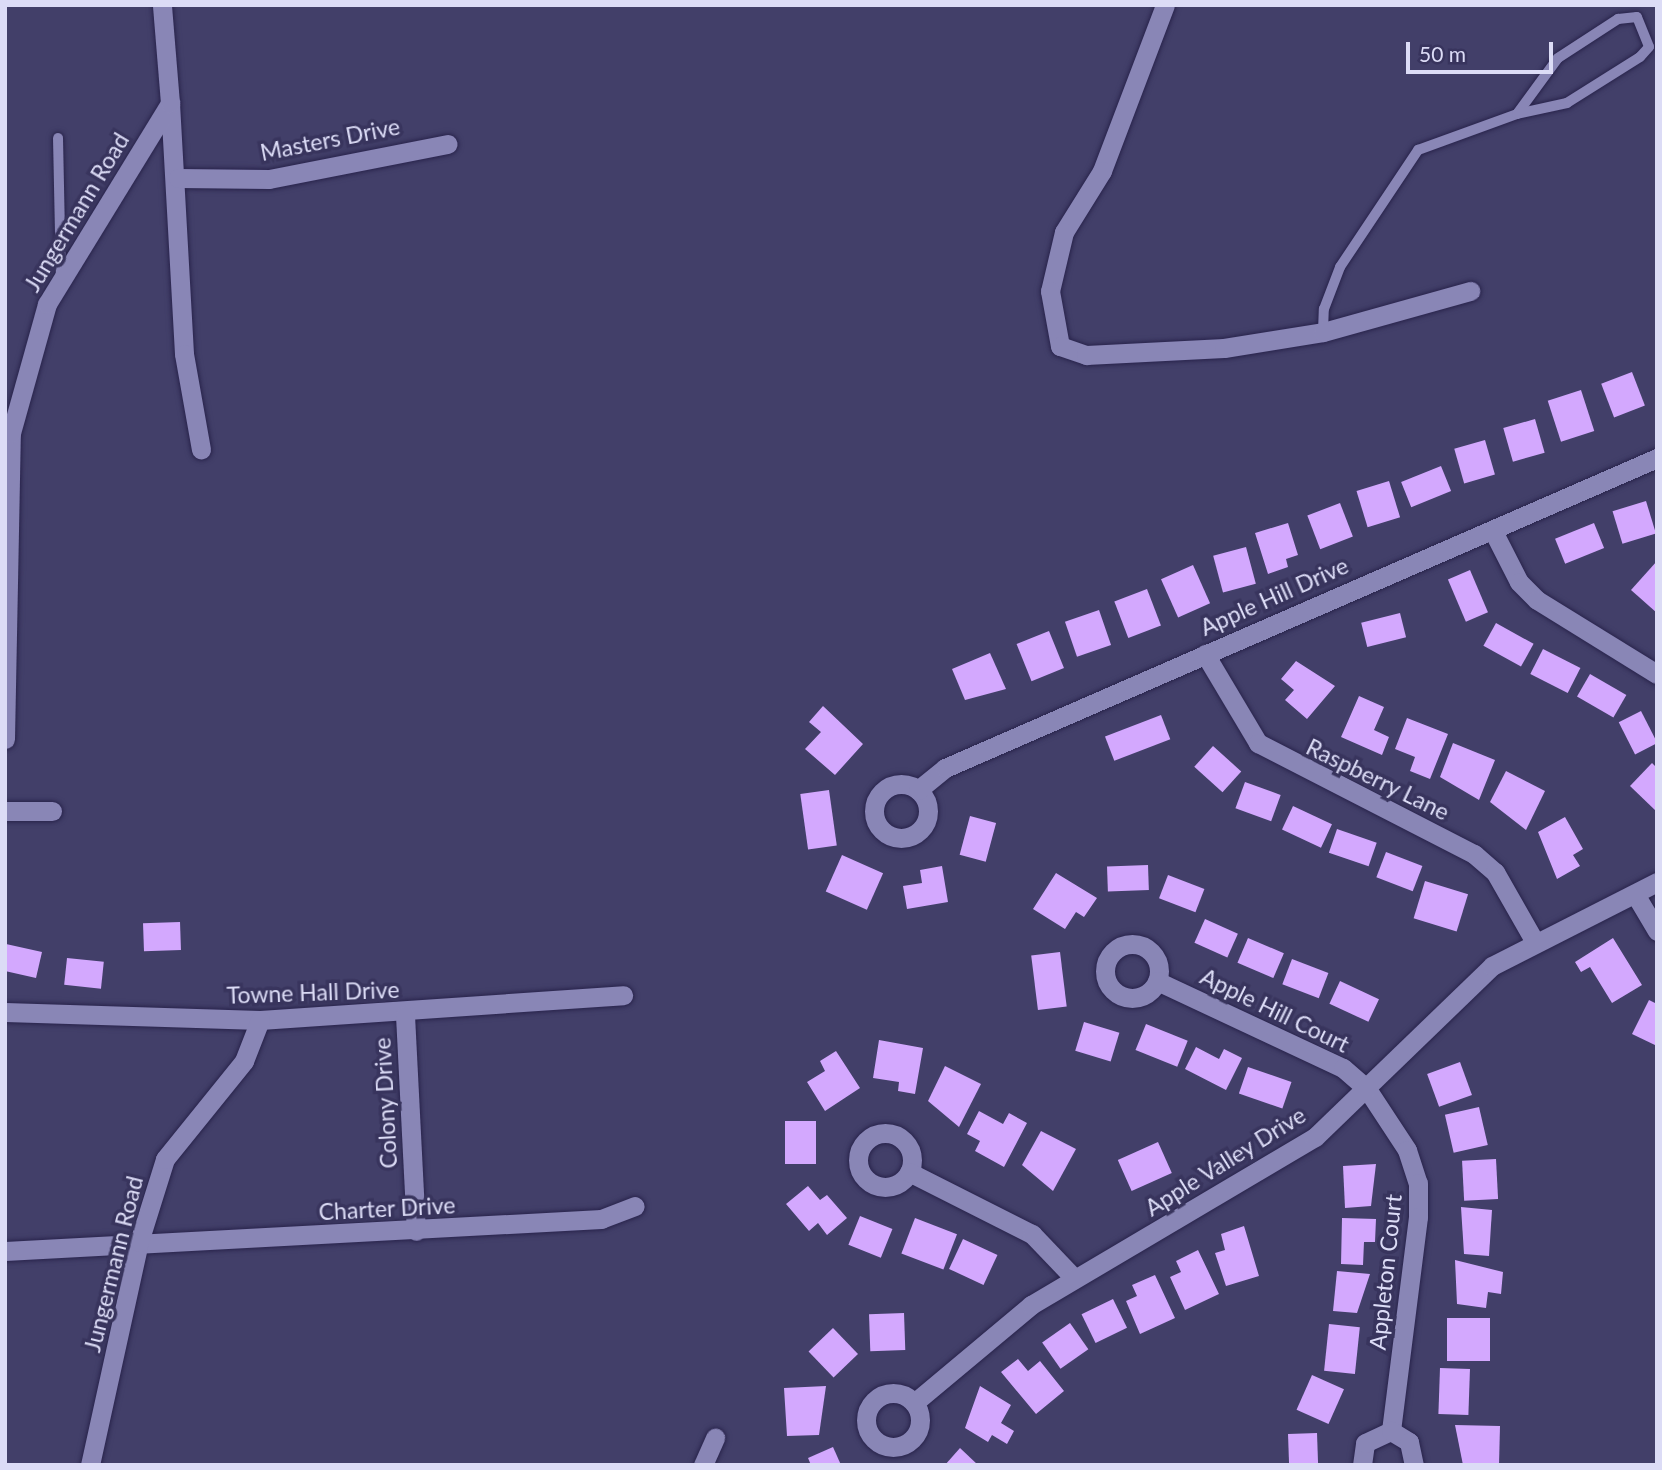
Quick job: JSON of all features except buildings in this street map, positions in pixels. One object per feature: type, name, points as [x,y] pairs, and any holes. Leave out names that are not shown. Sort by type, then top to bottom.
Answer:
[{"type":"street","points":[[162,5],[178,178],[184,354],[201,449]]},
{"type":"street","points":[[1164,5],[1102,171],[1064,232],[1050,291],[1060,346],[1086,355],[1224,348],[1323,332],[1469,291]]},
{"type":"street","name":"Jungermann Road","points":[[5,739],[11,433],[47,304],[170,103]]},
{"type":"street","name":"Masters Drive","points":[[178,178],[269,179],[449,144]]},
{"type":"street","name":"Apple Hill Drive","points":[[918,790],[946,768],[1657,458]]},
{"type":"street","points":[[1493,531],[1519,582],[1537,600],[1640,658],[1657,674]]},
{"type":"street","name":"Raspberry Lane","points":[[1205,654],[1258,743],[1475,854],[1495,872],[1535,942]]},
{"type":"street","points":[[5,811],[52,811]]},
{"type":"street","name":"Apple Valley Drive","points":[[914,1403],[982,1340],[1074,1278],[1274,1165],[1367,1089],[1455,996],[1535,942],[1657,882]]},
{"type":"street","points":[[1635,894],[1657,930]]},
{"type":"street","name":"Apple Hill Court","points":[[1157,981],[1343,1068],[1367,1089]]},
{"type":"street","name":"Towne Hall Drive","points":[[5,1012],[260,1020],[405,1015],[622,995]]},
{"type":"street","name":"Colony Drive","points":[[405,1015],[416,1231]]},
{"type":"street","name":"Jungermann Road","points":[[90,1465],[139,1242],[165,1159],[244,1061],[260,1020]]},
{"type":"street","name":"Appleton Court","points":[[1367,1089],[1407,1150],[1418,1183],[1415,1258],[1391,1432]]},
{"type":"street","points":[[909,1172],[1032,1234],[1074,1278]]},
{"type":"street","name":"Charter Drive","points":[[5,1251],[601,1219],[635,1206]]},
{"type":"street","points":[[1362,1465],[1365,1443],[1391,1432],[1409,1442],[1413,1465]]},
{"type":"street","points":[[703,1465],[715,1438]]},
{"type":"lane","points":[[1323,332],[1324,309],[1340,267],[1418,150],[1517,114],[1567,103],[1640,57],[1649,47],[1637,17],[1618,19],[1558,58],[1517,114]]},
{"type":"lane","points":[[58,138],[61,281]]}]
